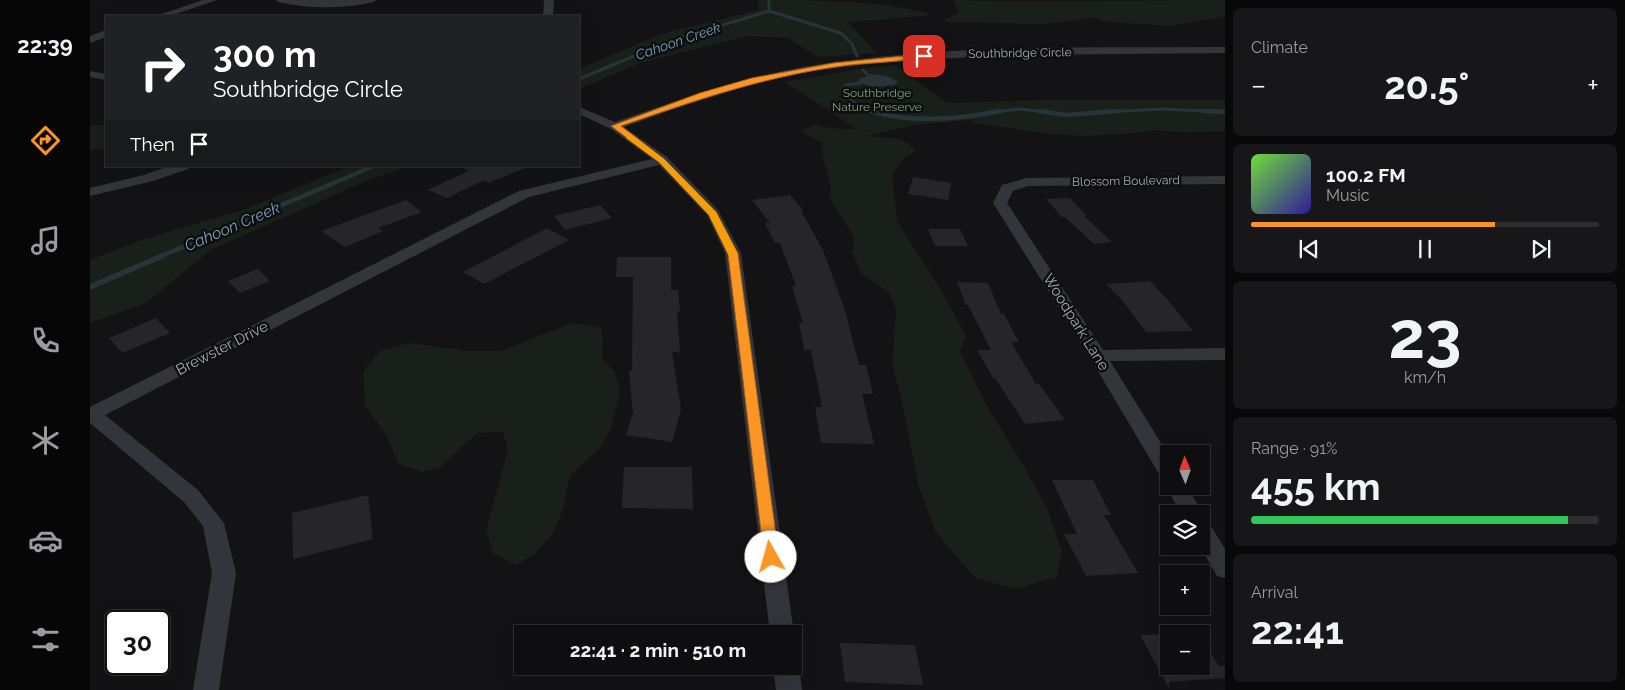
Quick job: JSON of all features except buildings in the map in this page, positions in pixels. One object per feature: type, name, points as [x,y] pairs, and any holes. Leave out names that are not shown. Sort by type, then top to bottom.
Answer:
[{"type":"street","points":[[164,15],[212,0]]},
{"type":"street","points":[[280,0],[298,3],[336,3],[371,0]]},
{"type":"street","points":[[548,0],[548,15]]},
{"type":"street","points":[[90,40],[105,33]]},
{"type":"street","name":"Southbridge Circle","points":[[615,126],[752,80],[834,65],[960,53],[1225,50]]},
{"type":"street","points":[[90,74],[105,77]]},
{"type":"street","points":[[580,110],[615,126],[662,160],[713,214],[733,254],[781,625]]},
{"type":"street","name":"Brewster Drive","points":[[206,690],[224,573],[213,523],[191,496],[91,414],[524,194],[550,186],[662,160]]},
{"type":"street","points":[[90,192],[148,178],[180,167]]},
{"type":"street","name":"Blossom Boulevard","points":[[1027,182],[1225,180]]},
{"type":"street","name":"Woodpark Lane","points":[[1027,182],[1007,188],[1000,203],[1098,356],[1160,459]]},
{"type":"street","points":[[1098,356],[1225,354]]},
{"type":"street","points":[[1210,544],[1225,568]]},
{"type":"street","points":[[787,675],[789,690]]},
{"type":"green space","points":[[758,0],[823,1],[894,6],[933,15],[848,22],[877,53],[818,57],[788,38],[749,36],[640,63],[580,89],[580,69],[661,34],[759,10]]},
{"type":"green space","points":[[953,0],[1225,0],[1225,16],[1171,26],[1108,22],[1096,18],[1041,24],[948,22],[943,20],[959,13]]},
{"type":"green space","name":"Southbridge Nature Preserve","points":[[896,65],[947,103],[1053,100],[1225,100],[1225,131],[1188,132],[1155,130],[1086,136],[1050,134],[975,123],[972,120],[913,125],[868,136],[901,139],[916,150],[901,161],[892,175],[897,221],[941,290],[966,336],[960,351],[988,408],[1047,508],[1062,552],[1057,577],[1014,589],[974,577],[935,531],[918,483],[892,363],[896,309],[889,293],[860,272],[852,251],[855,239],[830,199],[831,187],[823,158],[822,142],[800,131],[815,125],[838,129],[856,129],[785,82],[859,69]]},
{"type":"green space","points":[[105,125],[105,149],[90,150],[90,126]]},
{"type":"green space","points":[[348,167],[407,167],[371,179],[212,249],[146,303],[90,323],[90,260],[144,239],[243,210]]},
{"type":"green space","points":[[572,323],[602,328],[603,360],[615,372],[620,391],[611,429],[600,448],[570,475],[564,506],[554,531],[536,553],[516,565],[493,553],[486,530],[508,450],[503,432],[477,433],[439,468],[422,472],[399,464],[385,433],[365,405],[363,372],[380,351],[410,343],[467,351],[501,351]]},
{"type":"shaded area","points":[[871,74],[887,76],[897,81],[897,84],[871,86],[857,80]]},
{"type":"waterway","name":"Cahoon Creek","points":[[769,0],[769,11]]},
{"type":"waterway","name":"Cahoon Creek","points":[[580,79],[670,41],[769,11]]},
{"type":"waterway","points":[[769,11],[841,33],[852,44],[857,56]]},
{"type":"waterway","points":[[863,70],[873,81],[846,85],[844,89],[856,104],[875,112]]},
{"type":"waterway","points":[[996,112],[1021,109],[1045,112]]},
{"type":"waterway","points":[[1106,112],[1162,109],[1225,112],[1203,111]]},
{"type":"waterway","points":[[871,111],[875,112]]},
{"type":"waterway","points":[[996,112],[1001,111]]},
{"type":"waterway","points":[[1039,111],[1066,115],[1118,111]]},
{"type":"waterway","points":[[875,112],[903,118],[936,119],[996,112]]},
{"type":"waterway","name":"Cahoon Creek","points":[[159,257],[372,167]]},
{"type":"waterway","name":"Cahoon Creek","points":[[90,287],[162,256]]},
{"type":"slow traffic","points":[[628,136],[662,160],[713,214],[733,254]]},
{"type":"route","points":[[771,557],[738,307],[733,254],[713,214],[662,160],[615,126],[752,80],[834,65],[924,56]]}]
